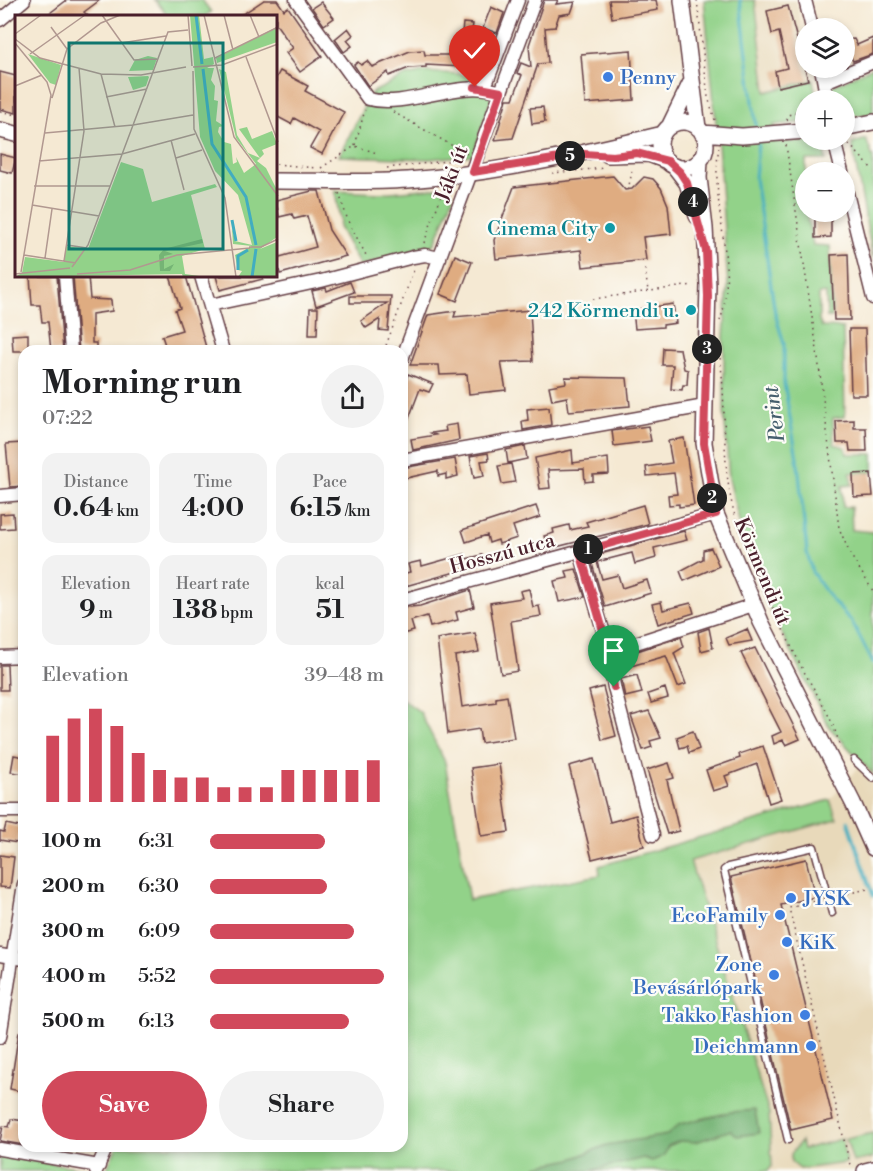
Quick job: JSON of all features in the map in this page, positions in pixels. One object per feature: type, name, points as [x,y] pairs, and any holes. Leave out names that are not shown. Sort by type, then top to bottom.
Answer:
[{"type":"street","points":[[0,20],[24,0]]},
{"type":"street","points":[[296,0],[372,100],[485,87],[501,92]]},
{"type":"street","points":[[485,87],[518,0]]},
{"type":"street","name":"Jáki út","points":[[407,345],[476,165],[535,0]]},
{"type":"street","points":[[682,0],[691,80],[700,97],[703,156]]},
{"type":"street","points":[[805,0],[810,18]]},
{"type":"street","points":[[825,82],[873,62]]},
{"type":"street","points":[[824,78],[826,90]]},
{"type":"street","points":[[671,163],[661,147],[666,131],[679,111],[691,80]]},
{"type":"street","points":[[855,131],[873,122]]},
{"type":"street","points":[[584,154],[666,131],[683,123],[700,130],[733,137],[795,131]]},
{"type":"street","points":[[0,130],[15,134]]},
{"type":"street","points":[[278,181],[407,180],[476,165],[584,154],[613,156],[637,153],[688,167],[733,137]]},
{"type":"street","name":"Körmendi út","points":[[703,156],[699,178],[708,296],[706,465],[716,514],[753,605],[853,803],[873,848]]},
{"type":"street","name":"Körmendi út","points":[[671,163],[687,183],[706,251]]},
{"type":"street","points":[[855,220],[871,276],[873,298]]},
{"type":"street","points":[[210,305],[419,256],[440,258]]},
{"type":"street","points":[[65,278],[71,345]]},
{"type":"street","points":[[202,278],[221,345]]},
{"type":"street","points":[[408,459],[705,406]]},
{"type":"street","points":[[0,496],[18,494]]},
{"type":"street","name":"Hosszú utca","points":[[408,598],[716,514]]},
{"type":"street","points":[[580,552],[608,652],[614,687],[653,835]]},
{"type":"street","points":[[608,652],[753,605]]},
{"type":"street","points":[[0,657],[18,656]]},
{"type":"street","points":[[0,811],[18,811]]},
{"type":"street","points":[[0,1037],[18,920]]},
{"type":"street","points":[[0,1149],[97,1168],[104,1152]]},
{"type":"street","points":[[865,1171],[873,1169]]},
{"type":"lane","points":[[854,760],[873,778]]},
{"type":"lane","points":[[788,1140],[724,870],[728,867],[814,847],[832,913]]},
{"type":"path","points":[[697,0],[700,97]]},
{"type":"path","points":[[320,168],[355,146],[372,100],[403,119],[443,138],[476,165]]},
{"type":"path","points":[[0,111],[15,115]]},
{"type":"path","points":[[795,113],[788,115],[783,130],[839,528],[849,554],[873,591]]},
{"type":"path","points":[[355,146],[377,153]]},
{"type":"path","points":[[855,147],[873,170]]},
{"type":"path","points":[[278,164],[330,168]]},
{"type":"path","points":[[628,190],[633,164]]},
{"type":"path","points":[[381,168],[476,165]]},
{"type":"path","points":[[716,171],[726,262],[726,292],[720,322]]},
{"type":"path","points":[[339,189],[348,221],[375,268]]},
{"type":"path","points":[[645,269],[648,291]]},
{"type":"path","points":[[593,300],[693,285]]},
{"type":"path","points":[[719,354],[725,403],[726,478],[732,509],[790,642],[832,722],[841,753]]},
{"type":"path","points":[[850,1165],[789,908],[868,889]]},
{"type":"shaded area","points":[[755,0],[796,0],[799,18],[795,18],[795,78],[812,78],[813,80],[766,92]]},
{"type":"shaded area","points":[[861,764],[873,774],[873,1171],[768,1171],[772,1166],[769,1113],[690,861],[837,819],[830,800]]},
{"type":"green space","points":[[155,0],[202,0],[211,12],[206,15],[167,15]]},
{"type":"green space","points":[[704,0],[755,0],[766,92],[813,80],[815,90],[795,90],[795,123],[774,125],[779,142],[795,142],[795,150],[824,150],[826,160],[795,162],[795,222],[808,222],[813,245],[830,246],[832,317],[827,317],[826,293],[819,294],[819,321],[822,327],[843,328],[845,417],[833,418],[834,444],[845,447],[847,454],[873,454],[873,472],[850,473],[852,485],[842,486],[843,507],[851,507],[852,530],[873,532],[873,774],[829,727],[765,600],[741,530],[729,479],[724,410],[724,336],[728,286],[718,144]]},
{"type":"green space","points":[[873,67],[873,115],[855,115],[855,90],[831,90],[830,87],[849,78],[855,78],[855,75]]},
{"type":"green space","points":[[425,72],[461,74],[495,87],[473,155],[429,159],[339,156],[371,93],[405,76]]},
{"type":"green space","points":[[866,139],[873,158],[873,259],[853,150],[855,150],[855,143]]},
{"type":"green space","points":[[446,187],[452,192],[453,198],[435,243],[430,247],[360,266],[339,227],[335,191],[380,193]]},
{"type":"green space","points":[[408,703],[420,712],[445,762],[469,900],[600,875],[599,866],[830,800],[837,819],[690,861],[769,1113],[772,1166],[768,1171],[106,1171],[114,1152],[408,1152]]},
{"type":"green space","points":[[755,1110],[759,1133],[737,1136],[731,1130],[696,1142],[680,1141],[668,1146],[664,1156],[652,1161],[644,1158],[590,1171],[533,1171],[537,1166],[572,1159],[607,1145],[667,1135],[680,1124],[731,1112]]},
{"type":"green space","points":[[873,1133],[873,1158],[853,1162],[846,1139]]},
{"type":"green space","points":[[842,1139],[846,1163],[800,1169],[791,1162],[791,1154],[801,1141],[803,1149]]},
{"type":"green space","points":[[0,1155],[100,1171],[0,1171]]},
{"type":"building","points":[[67,0],[100,0],[84,12],[87,15],[47,15]]},
{"type":"building","points":[[264,0],[277,0],[284,10],[288,7],[322,56],[300,72],[286,53],[293,48],[278,27],[278,15],[242,15]]},
{"type":"building","points":[[544,0],[558,0],[556,4],[575,2],[571,13],[559,15],[555,27],[545,28],[548,63],[538,64],[513,138],[495,140],[507,99],[513,99],[522,75],[517,73],[521,63],[531,67],[529,45]]},
{"type":"building","points":[[609,0],[656,0],[658,10],[612,18]]},
{"type":"building","points":[[321,2],[334,18],[324,25],[312,8]]},
{"type":"building","points":[[788,6],[795,32],[795,78],[807,78],[808,80],[778,87],[775,71],[787,68],[779,32],[772,34],[767,11]]},
{"type":"building","points":[[491,7],[504,13],[497,33],[483,28]]},
{"type":"building","points":[[463,23],[473,24],[470,43],[490,51],[481,74],[463,67],[426,65],[426,67],[409,68],[389,76],[388,72],[368,86],[354,65],[358,62],[361,65],[367,61],[372,67],[410,51],[424,50],[425,55],[448,55],[453,40],[461,42]]},
{"type":"building","points":[[348,28],[353,35],[347,40],[352,46],[344,52],[335,39]]},
{"type":"building","points":[[873,38],[873,54],[855,60],[855,41],[857,45]]},
{"type":"building","name":"Penny","points":[[631,50],[634,100],[585,104],[581,54]]},
{"type":"building","points":[[280,71],[308,86],[305,91],[344,112],[322,154],[310,148],[319,132],[294,118],[291,124],[278,117],[278,74]]},
{"type":"building","points":[[0,72],[15,76],[15,113],[0,109]]},
{"type":"building","points":[[543,107],[545,122],[532,124],[530,108]]},
{"type":"building","points":[[0,154],[15,158],[12,173],[0,170]]},
{"type":"building","points":[[613,176],[625,190],[632,189],[644,177],[653,179],[661,188],[668,205],[671,234],[643,237],[646,260],[583,267],[581,250],[496,259],[494,240],[514,187]]},
{"type":"building","points":[[319,191],[329,230],[346,256],[280,274],[278,257],[316,247],[307,216],[294,219],[292,214],[279,217],[278,200]]},
{"type":"building","points":[[815,222],[831,222],[831,237],[815,238]]},
{"type":"building","points":[[848,254],[850,320],[834,320],[831,255]]},
{"type":"building","points":[[455,255],[472,262],[457,301],[440,294]]},
{"type":"building","points":[[30,278],[57,278],[63,345],[50,345],[48,322],[42,322],[40,305],[32,305]]},
{"type":"building","points":[[73,278],[88,278],[90,299],[111,300],[112,311],[92,314],[92,343],[96,345],[79,345]]},
{"type":"building","points":[[171,278],[187,278],[205,345],[165,345],[162,336],[182,330],[175,310],[180,308]]},
{"type":"building","points":[[217,278],[263,278],[263,279],[220,290]]},
{"type":"building","points":[[350,282],[354,292],[316,306],[312,291],[326,288],[327,291]]},
{"type":"building","points":[[350,296],[391,296],[388,331],[379,330],[380,319],[366,328],[361,321],[387,303],[350,303]]},
{"type":"building","points":[[673,304],[676,323],[663,325],[663,327],[635,329],[633,310]]},
{"type":"building","points":[[310,308],[318,308],[317,335],[309,335]]},
{"type":"building","points":[[530,310],[533,361],[501,362],[506,390],[469,394],[467,374],[440,375],[439,365],[410,365],[428,315],[456,311],[454,317]]},
{"type":"building","points":[[849,329],[865,329],[867,395],[851,395]]},
{"type":"building","points":[[28,334],[28,345],[18,345],[18,351],[13,351],[12,335]]},
{"type":"building","points":[[663,348],[680,349],[684,369],[688,370],[687,385],[683,385],[682,390],[671,389],[673,365],[662,365]]},
{"type":"building","points":[[408,374],[433,384],[429,392],[420,389],[408,421]]},
{"type":"building","points":[[565,377],[627,378],[630,406],[569,411],[567,397],[552,400],[549,386],[566,383]]},
{"type":"building","points":[[549,407],[551,425],[523,430],[522,421],[528,420],[527,409]]},
{"type":"building","points":[[854,420],[854,428],[866,428],[867,451],[850,451],[849,443],[837,443],[836,421]]},
{"type":"building","points":[[457,424],[459,440],[413,450],[411,439],[436,435],[431,433],[446,431],[445,426]]},
{"type":"building","points":[[648,426],[651,441],[614,446],[612,431]]},
{"type":"building","points":[[684,438],[694,505],[679,507],[679,504],[669,505],[668,495],[677,494],[674,473],[647,476],[646,467],[672,463],[668,441]]},
{"type":"building","points":[[18,443],[18,486],[10,487],[6,444]]},
{"type":"building","points":[[525,446],[527,459],[508,463],[506,450]]},
{"type":"building","points":[[572,450],[573,463],[608,458],[609,474],[593,475],[593,481],[585,482],[584,469],[548,470],[550,488],[540,489],[535,458]]},
{"type":"building","points":[[488,453],[489,460],[481,461],[484,476],[474,478],[470,456]]},
{"type":"building","points":[[455,459],[458,476],[446,479],[446,474],[438,476],[438,471],[408,478],[408,467]]},
{"type":"building","points":[[511,464],[515,482],[502,484],[498,466]]},
{"type":"building","points":[[871,473],[873,496],[854,497],[853,474]]},
{"type":"building","points":[[643,505],[648,524],[548,549],[544,536],[554,533],[553,529],[569,525],[570,530],[588,526],[586,522]]},
{"type":"building","points":[[536,506],[540,517],[513,526],[517,538],[499,544],[498,540],[489,543],[487,535],[466,542],[462,530]]},
{"type":"building","points":[[13,513],[14,528],[0,529],[0,514]]},
{"type":"building","points":[[684,531],[687,540],[654,548],[656,558],[635,564],[632,553],[597,562],[602,579],[618,575],[622,588],[647,580],[651,593],[605,607],[590,557]]},
{"type":"building","points":[[711,548],[719,566],[684,581],[680,571],[703,559],[703,550]]},
{"type":"building","points":[[465,554],[466,559],[482,555],[484,564],[408,585],[408,572],[410,572],[408,564],[421,561],[422,566]]},
{"type":"building","points":[[576,569],[585,597],[559,602],[554,581],[568,578],[566,571]]},
{"type":"building","points":[[529,589],[533,607],[539,606],[541,616],[511,621],[518,671],[501,674],[490,603],[522,598],[520,591]]},
{"type":"building","points":[[470,590],[474,607],[456,612],[458,620],[430,627],[427,616],[411,621],[414,631],[408,632],[408,607],[420,606]]},
{"type":"building","points":[[661,602],[663,610],[691,603],[694,613],[658,624],[652,604]]},
{"type":"building","points":[[709,628],[713,648],[701,651],[698,632]]},
{"type":"building","points":[[747,629],[752,641],[729,645],[726,638]]},
{"type":"building","points":[[475,633],[479,652],[455,656],[462,707],[496,702],[496,698],[507,696],[514,738],[481,743],[479,729],[448,734],[437,639]]},
{"type":"building","points":[[681,637],[684,647],[674,653],[686,684],[678,687],[666,656],[631,666],[628,654]]},
{"type":"building","points":[[755,648],[800,739],[786,745],[783,740],[774,744],[772,736],[781,732],[741,653]]},
{"type":"building","points":[[0,665],[7,665],[8,690],[0,690]]},
{"type":"building","points":[[637,675],[642,693],[625,697],[621,679]]},
{"type":"building","points":[[603,687],[616,736],[602,740],[589,691]]},
{"type":"building","points":[[665,688],[668,698],[651,703],[648,694]]},
{"type":"building","points":[[649,711],[661,738],[650,741],[652,747],[643,750],[631,716]]},
{"type":"building","points":[[693,731],[699,749],[689,753],[687,746],[680,748],[677,737]]},
{"type":"building","points":[[763,746],[781,799],[769,803],[757,764],[725,776],[729,786],[713,791],[706,770],[740,758],[739,754]]},
{"type":"building","points":[[14,755],[18,756],[18,773],[11,772]]},
{"type":"building","points":[[594,759],[610,822],[636,815],[644,846],[592,859],[569,766]]},
{"type":"building","points":[[669,763],[674,778],[667,780],[679,831],[667,834],[647,770]]},
{"type":"building","points":[[499,764],[509,832],[481,836],[471,768]]},
{"type":"building","points":[[6,824],[18,827],[17,843],[0,840],[0,831],[4,832]]},
{"type":"building","points":[[0,855],[14,857],[10,888],[0,887]]},
{"type":"building","name":"Zone Bevásárlópark","points":[[806,859],[815,897],[781,905],[833,1120],[791,1130],[731,877]]},
{"type":"building","points":[[18,1038],[18,1091],[10,1089]]},
{"type":"building","points":[[11,1119],[18,1120],[18,1144],[0,1141],[3,1126],[9,1127]]},
{"type":"waterway","name":"Perint","points":[[740,0],[756,125]]},
{"type":"waterway","name":"Perint","points":[[758,144],[755,178],[775,313],[784,344],[784,383],[798,464],[807,552],[812,572],[831,599],[852,622],[873,663]]},
{"type":"waterway","points":[[848,821],[873,896]]},
{"type":"place","name":"Penny","points":[[608,77]]},
{"type":"place","name":"Cinema City","points":[[610,228]]},
{"type":"place","name":"242 Körmendi u.","points":[[691,310]]},
{"type":"place","name":"JYSK","points":[[791,898]]},
{"type":"place","name":"EcoFamily","points":[[780,915]]},
{"type":"place","name":"KiK","points":[[787,942]]},
{"type":"place","name":"Zone Bevásárlópark","points":[[774,975]]},
{"type":"place","name":"Takko Fashion","points":[[805,1015]]},
{"type":"place","name":"Deichmann","points":[[811,1046]]},
{"type":"route","points":[[475,87],[485,87],[501,92],[473,172],[584,154],[613,156],[649,154],[668,161],[680,172],[687,183],[706,251],[708,296],[704,443],[716,514],[580,552],[605,637],[614,687]]}]
